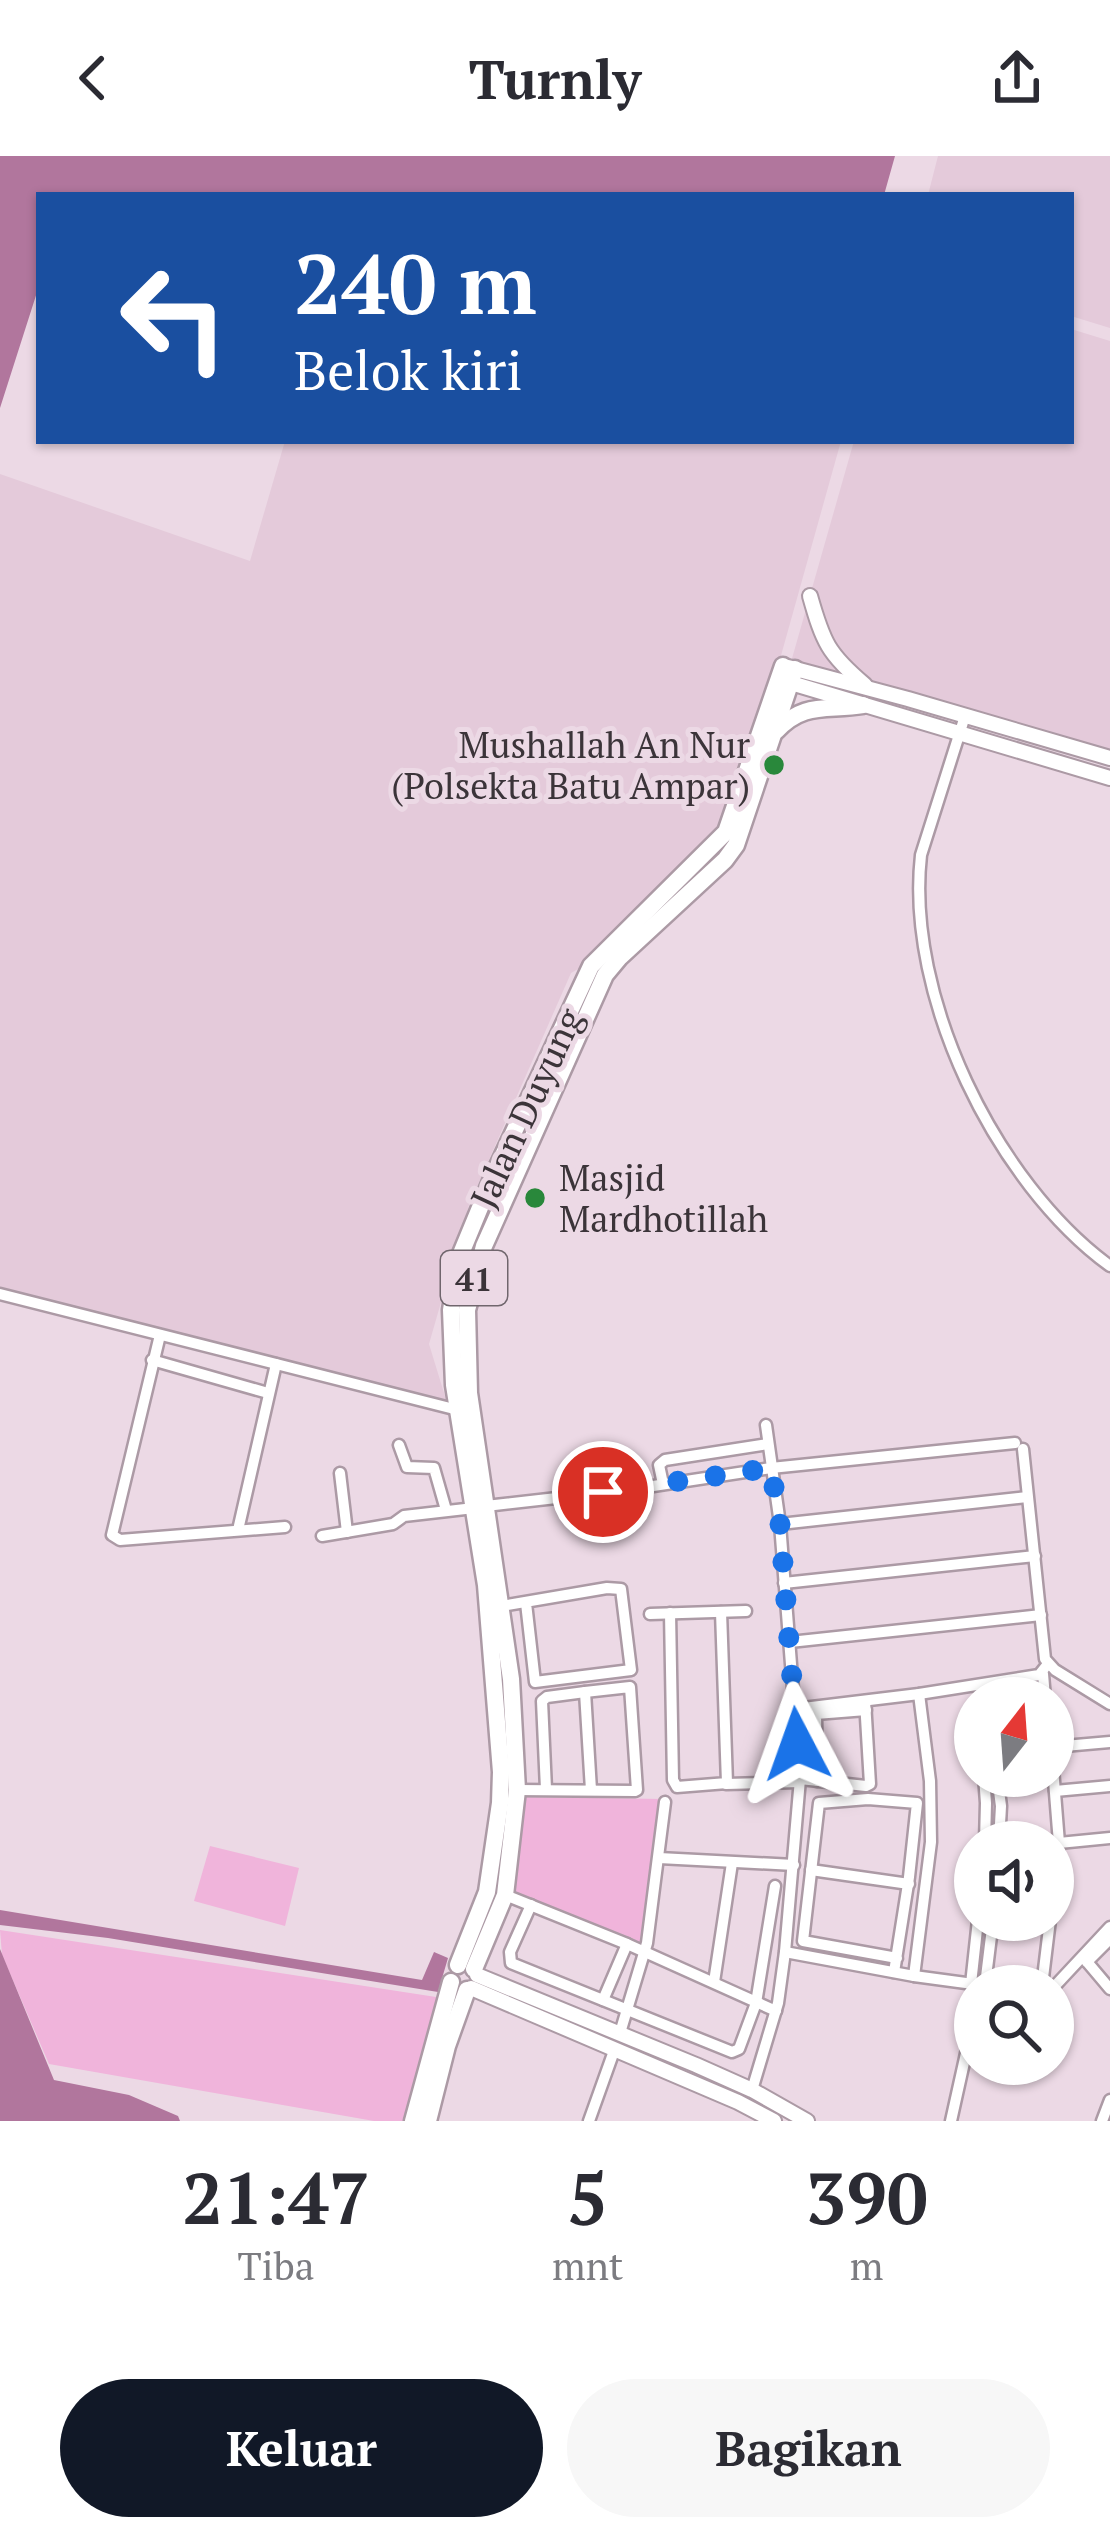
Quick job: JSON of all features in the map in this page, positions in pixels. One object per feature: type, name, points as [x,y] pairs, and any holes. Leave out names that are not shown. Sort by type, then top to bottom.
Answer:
[{"type":"highway","name":"Jalan Duyung","points":[[428,2121],[485,1900],[500,1803],[504,1672],[486,1585],[467,1310],[484,1246],[605,975],[731,852],[749,811],[787,674]]},
{"type":"highway","name":"Jalan Duyung","points":[[413,2121],[466,1978],[505,1895],[517,1790],[501,1606],[454,1385],[452,1298],[467,1235],[591,966],[726,832],[753,747],[787,674]]},
{"type":"highway","points":[[773,734],[802,712],[866,696]]},
{"type":"highway","points":[[491,1181],[509,1188]]},
{"type":"main road","points":[[810,596],[830,652],[866,696],[959,734],[1110,778]]},
{"type":"main road","points":[[787,674],[965,716],[1110,758]]},
{"type":"main road","points":[[466,1978],[532,1997],[620,2033],[752,2090],[799,2119]]},
{"type":"main road","points":[[466,1978],[525,2013],[774,2121]]},
{"type":"main road","points":[[525,2013],[532,1997]]},
{"type":"street","points":[[965,716],[924,839],[919,878],[924,950],[965,1077],[990,1127],[1038,1199],[1110,1266]]},
{"type":"street","points":[[0,1294],[458,1409]]},
{"type":"street","points":[[160,1335],[112,1535],[120,1540],[285,1527]]},
{"type":"street","points":[[152,1360],[268,1393]]},
{"type":"street","points":[[238,1530],[276,1364]]},
{"type":"street","points":[[752,2090],[776,2011],[800,1780],[780,1524],[766,1425]]},
{"type":"street","points":[[663,1484],[661,1462],[768,1444]]},
{"type":"street","points":[[399,1445],[408,1468],[434,1468],[446,1510]]},
{"type":"street","points":[[322,1536],[393,1524],[400,1516],[771,1468],[1019,1446],[1045,1677]]},
{"type":"street","points":[[340,1473],[347,1532]]},
{"type":"street","points":[[780,1524],[1027,1497]]},
{"type":"street","points":[[784,1583],[1035,1556]]},
{"type":"street","points":[[501,1606],[621,1589],[631,1670],[536,1683],[526,1603]]},
{"type":"street","points":[[650,1614],[746,1611]]},
{"type":"street","points":[[721,1612],[726,1784]]},
{"type":"street","points":[[670,1613],[674,1786],[800,1780],[866,1786],[871,1782],[866,1706]]},
{"type":"street","points":[[790,1642],[1041,1615]]},
{"type":"street","points":[[1024,1677],[1045,1670],[1110,1704]]},
{"type":"street","points":[[504,1672],[533,1676]]},
{"type":"street","points":[[517,1790],[635,1791],[639,1785],[632,1689],[542,1701],[546,1789]]},
{"type":"street","points":[[585,1692],[591,1790]]},
{"type":"street","points":[[817,1781],[815,1715],[919,1694],[954,1693]]},
{"type":"street","points":[[914,1976],[931,1842],[919,1694]]},
{"type":"street","points":[[795,1709],[866,1706]]},
{"type":"street","points":[[1074,1745],[1110,1742]]},
{"type":"street","points":[[1074,1789],[1110,1786]]},
{"type":"street","points":[[895,1972],[908,1884],[917,1803],[868,1799],[818,1803],[803,1941],[897,1958]]},
{"type":"street","points":[[620,2033],[645,1952],[665,1802]]},
{"type":"street","points":[[1074,1842],[1110,1838]]},
{"type":"street","points":[[659,1858],[794,1865]]},
{"type":"street","points":[[714,1982],[733,1863]]},
{"type":"street","points":[[811,1870],[925,1887]]},
{"type":"street","points":[[531,1905],[508,1960],[731,2052],[739,2049],[756,2003],[775,1886]]},
{"type":"street","points":[[505,1895],[776,2011]]},
{"type":"street","points":[[1085,1959],[1110,1928]]},
{"type":"street","points":[[1074,1969],[1110,1939]]},
{"type":"street","points":[[602,2000],[627,1944]]},
{"type":"street","points":[[785,1952],[954,1981]]},
{"type":"street","points":[[867,1967],[872,1953]]},
{"type":"street","points":[[1085,1959],[1110,1989]]},
{"type":"street","points":[[590,2121],[614,2050]]},
{"type":"street","points":[[951,2121],[959,2085]]},
{"type":"street","points":[[1102,2121],[1110,2100]]},
{"type":"street","points":[[737,2121],[743,2105]]},
{"type":"shaded area","points":[[0,156],[895,156],[885,192],[36,192],[36,295],[0,408]]},
{"type":"shaded area","points":[[938,156],[1110,156],[1110,328],[1074,317],[1074,192],[929,192]]},
{"type":"shaded area","points":[[1074,330],[1110,341],[1110,754],[791,662],[853,444],[1074,444]]},
{"type":"shaded area","points":[[284,444],[840,444],[730,838],[606,953],[571,973],[469,1205],[429,1344],[448,1406],[0,1294],[0,474],[250,561]]},
{"type":"shaded area","points":[[524,1797],[664,1799],[644,1950],[506,1895]]},
{"type":"shaded area","points":[[210,1846],[299,1868],[285,1926],[194,1901]]},
{"type":"shaded area","points":[[0,1910],[422,1980],[434,1952],[448,1958],[438,1992],[0,1925]]},
{"type":"shaded area","points":[[0,1930],[449,1999],[417,2121],[374,2121],[49,2064],[2,1955]]},
{"type":"shaded area","points":[[0,1949],[54,2080],[129,2095],[180,2121],[0,2121]]},
{"type":"place","name":"Mushallah An Nur (Polsekta Batu Ampar)","points":[[774,765]]},
{"type":"place","name":"Masjid Mardhotillah","points":[[535,1198]]},
{"type":"route","points":[[603,1492],[771,1468],[780,1524],[797,1744]]}]
